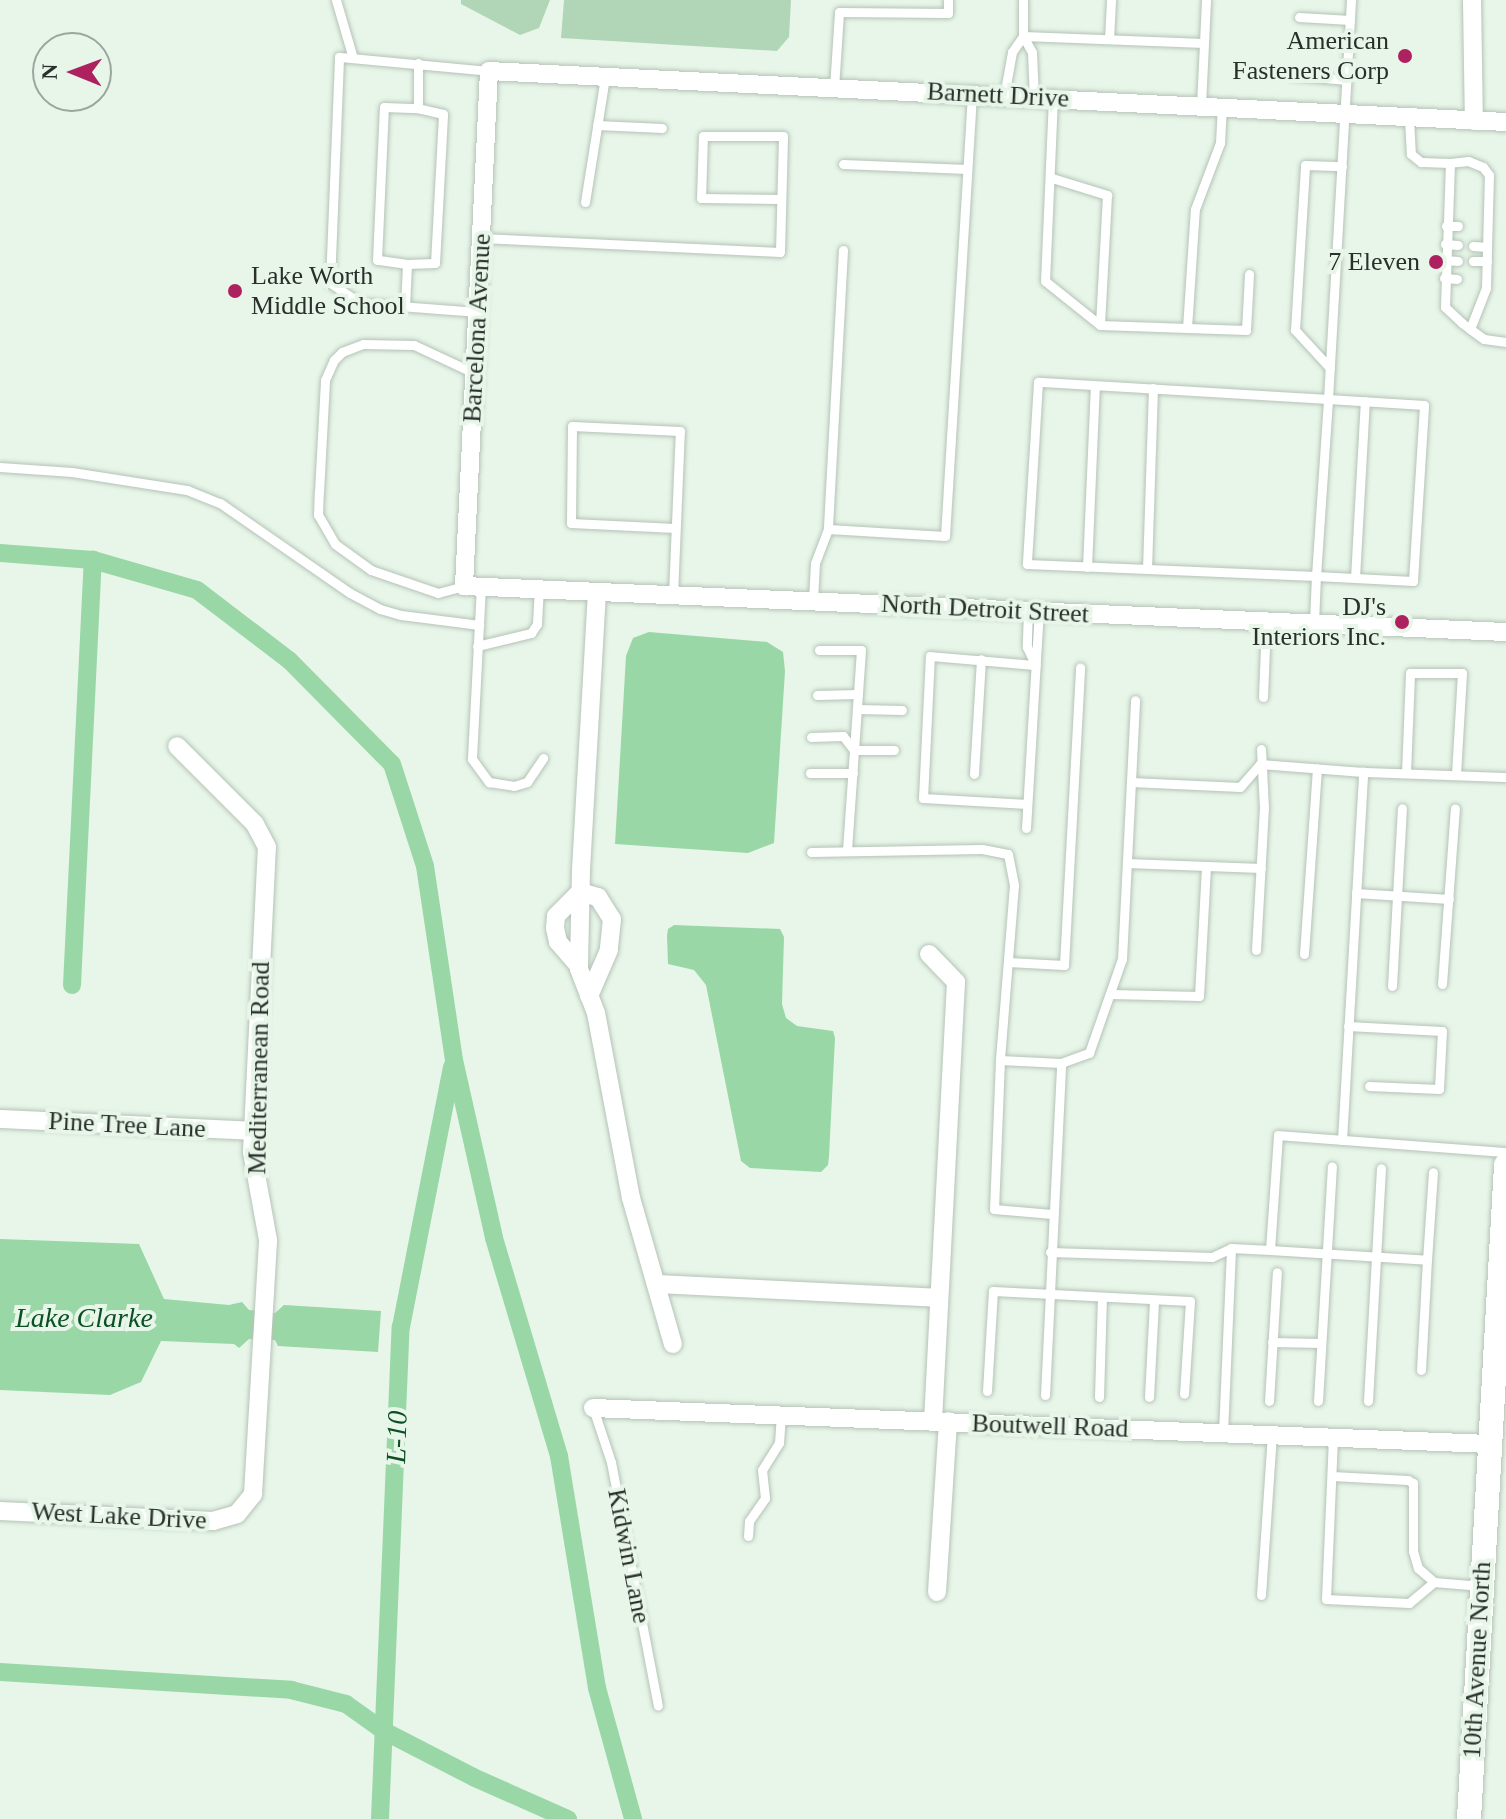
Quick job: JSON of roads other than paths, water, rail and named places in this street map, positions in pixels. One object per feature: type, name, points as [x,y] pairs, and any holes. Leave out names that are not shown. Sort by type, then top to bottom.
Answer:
[{"type":"street","points":[[1472,0],[1474,121]]},
{"type":"street","name":"Barnett Drive","points":[[489,71],[1506,122]]},
{"type":"street","name":"Barcelona Avenue","points":[[472,586],[474,373],[489,71]]},
{"type":"street","name":"North Detroit Street","points":[[472,586],[1506,632]]},
{"type":"street","points":[[597,592],[580,892],[579,966],[596,1013],[631,1198],[673,1344]]},
{"type":"street","name":"Mediterranean Road","points":[[177,746],[255,824],[267,847],[253,1131],[254,1178],[267,1227],[262,1351],[253,1494],[237,1514]]},
{"type":"street","points":[[580,892],[598,897],[612,919],[609,950],[589,996]]},
{"type":"street","points":[[579,966],[558,942],[555,928],[556,916],[580,892]]},
{"type":"street","points":[[579,945],[609,950]]},
{"type":"street","points":[[929,954],[956,982],[938,1298],[941,1421],[937,1592]]},
{"type":"street","name":"Pine Tree Lane","points":[[0,1119],[253,1131]]},
{"type":"street","name":"10th Avenue North","points":[[1469,1819],[1481,1586],[1497,1445],[1506,1165]]},
{"type":"street","points":[[656,1284],[938,1298]]},
{"type":"street","name":"Boutwell Road","points":[[593,1408],[1497,1445]]},
{"type":"street","name":"West Lake Drive","points":[[0,1511],[213,1521],[237,1514]]},
{"type":"lane","points":[[336,0],[353,58]]},
{"type":"lane","points":[[834,88],[839,12],[948,13],[948,0]]},
{"type":"lane","points":[[1023,0],[1023,36],[1032,52],[1044,98],[1052,178],[1045,281],[1100,325],[1246,330],[1249,274]]},
{"type":"lane","points":[[1109,39],[1111,0]]},
{"type":"lane","points":[[1201,105],[1206,0]]},
{"type":"lane","points":[[1314,623],[1351,0]]},
{"type":"lane","points":[[1299,17],[1350,20]]},
{"type":"lane","points":[[1023,36],[1204,43]]},
{"type":"lane","points":[[1004,96],[1012,52],[1023,36]]},
{"type":"lane","points":[[478,312],[360,303],[330,283],[339,57],[489,71]]},
{"type":"lane","points":[[418,63],[418,108]]},
{"type":"lane","points":[[1291,75],[1347,80]]},
{"type":"lane","points":[[585,202],[605,77]]},
{"type":"lane","points":[[828,529],[945,536],[972,94]]},
{"type":"lane","points":[[1187,328],[1195,209],[1220,143],[1222,106]]},
{"type":"lane","points":[[384,107],[418,108],[443,114],[435,263],[407,264],[377,260],[384,107]]},
{"type":"lane","points":[[1409,118],[1411,154],[1421,162],[1468,161],[1483,167],[1489,175],[1483,187],[1488,207],[1486,280],[1481,305],[1470,329]]},
{"type":"lane","points":[[597,125],[662,128]]},
{"type":"lane","points":[[481,238],[780,252],[783,136],[703,136],[701,198],[781,199]]},
{"type":"lane","points":[[1450,163],[1454,187],[1447,207],[1445,307],[1484,339],[1506,342]]},
{"type":"lane","points":[[843,164],[967,169]]},
{"type":"lane","points":[[1330,368],[1295,330],[1305,165],[1342,166]]},
{"type":"lane","points":[[1052,178],[1107,195],[1100,325]]},
{"type":"lane","points":[[1476,206],[1488,207]]},
{"type":"lane","points":[[1447,207],[1459,207]]},
{"type":"lane","points":[[1446,226],[1458,226]]},
{"type":"lane","points":[[1474,227],[1487,227]]},
{"type":"lane","points":[[1445,244],[1458,245]]},
{"type":"lane","points":[[1473,246],[1487,247]]},
{"type":"lane","points":[[813,601],[815,563],[828,529],[843,250]]},
{"type":"lane","points":[[1445,260],[1458,261]]},
{"type":"lane","points":[[1473,261],[1487,261]]},
{"type":"lane","points":[[405,307],[407,264]]},
{"type":"lane","points":[[1444,278],[1457,279]]},
{"type":"lane","points":[[1475,279],[1486,280]]},
{"type":"lane","points":[[474,373],[414,345],[363,344],[342,352],[334,360],[325,380],[318,515],[335,544],[371,570],[405,585],[438,593],[472,586],[479,625],[472,759],[489,782],[514,786],[527,782],[537,773],[543,758]]},
{"type":"lane","points":[[1038,382],[1153,388],[1424,405],[1413,581],[1027,564],[1038,382]]},
{"type":"lane","points":[[1087,567],[1095,385]]},
{"type":"lane","points":[[1147,569],[1153,388]]},
{"type":"lane","points":[[1355,578],[1365,401]]},
{"type":"lane","points":[[673,595],[680,431],[572,426],[571,523],[675,528]]},
{"type":"lane","points":[[0,467],[72,472],[187,490],[220,503],[350,593],[380,609],[401,615],[479,625]]},
{"type":"lane","points":[[477,646],[531,633],[537,624],[539,589]]},
{"type":"lane","points":[[1026,828],[1036,665],[1034,611]]},
{"type":"lane","points":[[1263,697],[1266,621]]},
{"type":"lane","points":[[819,650],[861,650],[847,851]]},
{"type":"lane","points":[[1027,804],[923,798],[930,656],[1036,665]]},
{"type":"lane","points":[[974,774],[981,659]]},
{"type":"lane","points":[[1008,962],[1064,965],[1080,667]]},
{"type":"lane","points":[[1406,773],[1410,673],[1462,673],[1456,775]]},
{"type":"lane","points":[[817,695],[858,694]]},
{"type":"lane","points":[[1000,1060],[1061,1063],[1089,1053],[1122,959],[1135,700]]},
{"type":"lane","points":[[857,709],[902,710]]},
{"type":"lane","points":[[811,737],[843,736],[854,750]]},
{"type":"lane","points":[[1256,950],[1264,808],[1261,749]]},
{"type":"lane","points":[[854,750],[894,750]]},
{"type":"lane","points":[[1131,782],[1240,787],[1260,764]]},
{"type":"lane","points":[[1260,764],[1363,772],[1506,777]]},
{"type":"lane","points":[[1304,954],[1317,768]]},
{"type":"lane","points":[[1342,1140],[1363,772]]},
{"type":"lane","points":[[810,773],[853,773]]},
{"type":"lane","points":[[1392,986],[1402,808]]},
{"type":"lane","points":[[1442,984],[1455,808]]},
{"type":"lane","points":[[811,852],[982,849],[1008,854],[1014,885],[1000,1060],[994,1209],[1052,1214]]},
{"type":"lane","points":[[1127,863],[1261,868]]},
{"type":"lane","points":[[1110,994],[1199,996],[1206,866]]},
{"type":"lane","points":[[1356,893],[1449,899]]},
{"type":"lane","points":[[1348,1026],[1442,1031],[1439,1089],[1369,1086]]},
{"type":"lane","points":[[1045,1395],[1061,1063]]},
{"type":"lane","points":[[1270,1250],[1278,1135],[1506,1152]]},
{"type":"lane","points":[[1318,1401],[1332,1166]]},
{"type":"lane","points":[[1368,1401],[1381,1168]]},
{"type":"lane","points":[[1421,1370],[1433,1172]]},
{"type":"lane","points":[[1050,1252],[1212,1257],[1231,1248],[1427,1260]]},
{"type":"lane","points":[[1223,1433],[1231,1248]]},
{"type":"lane","points":[[1269,1401],[1277,1272]]},
{"type":"lane","points":[[987,1391],[993,1291],[1190,1301],[1184,1394]]},
{"type":"lane","points":[[1099,1397],[1102,1297]]},
{"type":"lane","points":[[1149,1397],[1154,1300]]},
{"type":"lane","points":[[1272,1342],[1321,1343]]},
{"type":"lane","name":"Kidwin Lane","points":[[593,1408],[611,1462],[658,1705]]},
{"type":"lane","points":[[748,1536],[749,1521],[765,1498],[762,1470],[779,1443],[781,1414]]},
{"type":"lane","points":[[1261,1595],[1272,1435]]},
{"type":"lane","points":[[1333,1438],[1326,1599],[1409,1603],[1434,1582]]},
{"type":"lane","points":[[1332,1476],[1408,1480],[1413,1483],[1413,1551],[1418,1568],[1434,1582],[1481,1586]]},
{"type":"water","points":[[649,632],[767,642],[783,652],[785,671],[774,843],[748,853],[615,844],[626,656],[633,638]]},
{"type":"water","points":[[674,925],[780,929],[784,937],[782,1004],[786,1018],[797,1026],[833,1031],[835,1038],[829,1156],[828,1165],[821,1172],[750,1168],[741,1161],[706,985],[694,970],[668,964],[668,929]]},
{"type":"water","name":"Lake Clarke","points":[[0,1239],[139,1244],[164,1299],[229,1305],[242,1302],[249,1310],[275,1313],[284,1305],[381,1311],[378,1352],[278,1346],[275,1340],[249,1339],[239,1348],[234,1344],[161,1341],[141,1382],[110,1395],[0,1390]]},
{"type":"waterway","name":"L-10","points":[[0,553],[93,560],[197,590],[289,660],[392,764],[425,866],[454,1060],[494,1238],[559,1456],[597,1688],[633,1819]]},
{"type":"waterway","points":[[72,985],[93,560]]},
{"type":"waterway","name":"L-10","points":[[380,1819],[401,1327],[452,1067]]},
{"type":"waterway","points":[[0,1672],[291,1690],[346,1704],[384,1731],[473,1777],[568,1819]]},
{"type":"place","name":"American Fasteners Corp","points":[[1405,56]]},
{"type":"place","name":"7 Eleven","points":[[1436,262]]},
{"type":"place","name":"Lake Worth Middle School","points":[[235,291]]},
{"type":"place","name":"DJ's Interiors Inc.","points":[[1402,622]]}]
